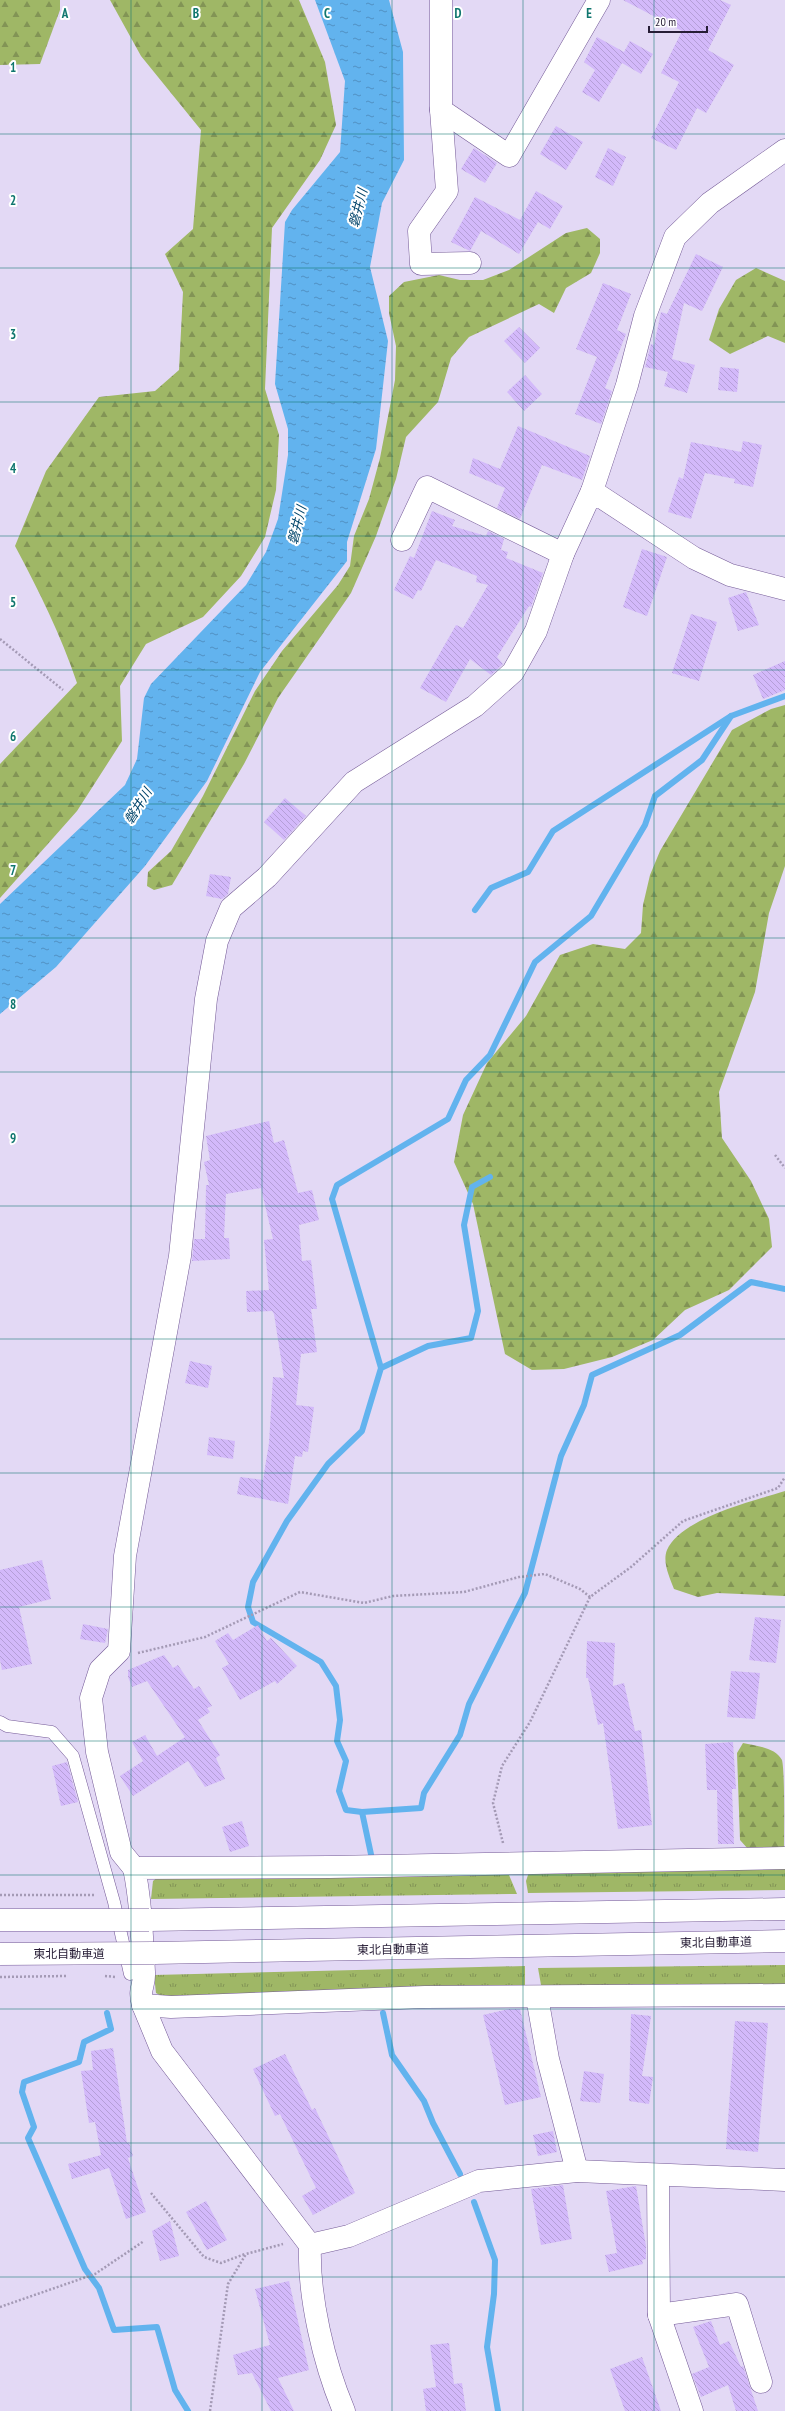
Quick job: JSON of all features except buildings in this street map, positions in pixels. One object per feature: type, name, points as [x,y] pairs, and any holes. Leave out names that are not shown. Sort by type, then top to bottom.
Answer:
[{"type":"main road","points":[[441,0],[441,110],[447,191],[419,230],[420,264],[470,263]]},
{"type":"main road","points":[[441,110],[510,156],[599,0]]},
{"type":"main road","points":[[344,2411],[331,2381],[309,2274],[307,2242],[162,2051],[136,1988],[144,1969],[141,1901],[134,1868],[121,1852],[97,1752],[91,1698],[100,1670],[118,1651],[125,1556],[180,1256],[206,999],[217,941],[231,908],[267,877],[354,782],[476,706],[513,672],[536,631],[563,554],[592,491],[627,385],[645,316],[675,237],[710,203],[785,150]]},
{"type":"main road","points":[[402,540],[427,487],[563,554]]},
{"type":"main road","points":[[592,491],[694,558],[730,575],[785,589]]},
{"type":"main road","points":[[134,1868],[330,1867],[785,1858]]},
{"type":"main road","points":[[0,1920],[149,1920],[785,1909]]},
{"type":"main road","name":"東北自動車道","points":[[0,1954],[154,1953],[785,1941]]},
{"type":"main road","points":[[136,1988],[171,2007],[425,1997],[785,1995]]},
{"type":"main road","points":[[537,1997],[548,2059],[577,2171]]},
{"type":"main road","points":[[307,2242],[349,2236],[479,2181],[577,2171],[785,2180]]},
{"type":"main road","points":[[658,2175],[659,2315],[692,2411]]},
{"type":"main road","points":[[659,2315],[737,2304],[761,2382]]},
{"type":"lane","points":[[0,1722],[7,1726],[52,1732],[73,1756],[112,1894],[136,1988]]},
{"type":"path","points":[[0,639],[63,690]]},
{"type":"path","points":[[776,1155],[785,1168]]},
{"type":"path","points":[[508,1863],[494,1803],[502,1766],[530,1722],[590,1597],[631,1566],[683,1521],[778,1488],[785,1477]]},
{"type":"path","points":[[118,1651],[131,1654],[205,1637],[300,1592],[364,1603],[393,1596],[464,1592],[519,1577],[545,1574],[580,1589],[590,1597]]},
{"type":"path","points":[[0,1895],[112,1894]]},
{"type":"path","points":[[0,1977],[68,1976]]},
{"type":"path","points":[[98,1976],[136,1988]]},
{"type":"path","points":[[151,2193],[204,2257],[221,2263],[246,2254],[307,2242]]},
{"type":"path","points":[[0,2307],[96,2274],[144,2241]]},
{"type":"path","points":[[210,2411],[228,2284],[246,2254]]},
{"type":"green space","points":[[0,0],[60,0],[60,10],[40,64],[0,65]]},
{"type":"green space","points":[[110,0],[299,0],[325,62],[336,125],[320,160],[272,228],[265,389],[279,435],[276,490],[265,537],[241,576],[203,617],[146,644],[120,686],[122,741],[77,811],[0,898],[0,764],[77,683],[49,613],[15,546],[46,471],[99,397],[155,391],[179,370],[183,292],[165,254],[193,229],[201,130],[141,56]]},
{"type":"green space","points":[[587,228],[600,239],[600,253],[591,273],[566,288],[554,313],[539,304],[469,337],[451,358],[438,402],[406,437],[396,479],[376,536],[351,593],[278,698],[244,764],[172,885],[154,890],[147,886],[148,872],[171,851],[203,796],[255,691],[282,651],[338,585],[350,566],[354,536],[369,499],[380,458],[395,380],[396,346],[389,313],[389,296],[404,282],[439,275],[460,280],[483,280],[509,270],[566,233]]},
{"type":"green space","points":[[756,268],[785,281],[785,343],[768,336],[730,354],[709,340],[719,309],[736,280]]},
{"type":"green space","points":[[785,705],[785,866],[769,913],[755,992],[719,1092],[722,1138],[751,1181],[769,1219],[772,1247],[729,1290],[685,1310],[653,1340],[612,1357],[564,1369],[532,1370],[505,1354],[473,1204],[454,1162],[463,1115],[487,1063],[526,1016],[560,955],[593,944],[625,949],[641,933],[643,905],[650,875],[660,851],[732,730],[771,709]]},
{"type":"green space","points":[[785,1491],[785,1596],[717,1593],[698,1597],[674,1589],[665,1560],[667,1550],[675,1539],[687,1529],[702,1520],[720,1512]]},
{"type":"green space","points":[[743,1743],[759,1746],[775,1752],[782,1760],[784,1789],[784,1847],[748,1849],[740,1840],[737,1753]]},
{"type":"green space","points":[[785,1867],[785,1890],[528,1893],[526,1881],[529,1872]]},
{"type":"green space","points":[[502,1872],[509,1875],[517,1894],[151,1899],[153,1881],[159,1876]]},
{"type":"green space","points":[[785,1965],[785,1988],[547,1988],[541,1985],[538,1968]]},
{"type":"green space","points":[[525,1966],[525,1986],[167,1999],[156,1993],[154,1975]]},
{"type":"water","name":"磐井川","points":[[315,0],[389,0],[403,52],[404,160],[382,203],[370,267],[388,341],[376,449],[347,542],[347,561],[260,672],[207,781],[145,866],[56,967],[0,1014],[0,904],[125,785],[137,759],[144,698],[151,684],[246,585],[266,552],[278,519],[288,455],[288,429],[275,384],[285,222],[292,210],[340,152],[345,81]]},
{"type":"waterway","points":[[475,910],[491,888],[528,872],[553,831],[731,716],[785,696]]},
{"type":"waterway","points":[[381,1368],[332,1199],[337,1185],[448,1119],[466,1080],[490,1055],[535,962],[591,916],[645,825],[655,796],[702,760],[731,716]]},
{"type":"waterway","points":[[372,1859],[362,1812],[346,1810],[339,1791],[346,1761],[337,1741],[340,1720],[336,1686],[321,1662],[253,1622],[248,1607],[253,1582],[287,1521],[328,1464],[362,1431],[381,1368],[428,1346],[471,1338],[478,1311],[464,1225],[472,1187],[490,1177]]},
{"type":"waterway","points":[[362,1812],[421,1808],[424,1793],[460,1735],[469,1704],[525,1593],[561,1456],[584,1405],[592,1375],[680,1335],[751,1282],[785,1289]]},
{"type":"waterway","points":[[107,2013],[111,2029],[84,2042],[79,2062],[24,2082],[22,2092],[34,2127],[28,2138],[85,2269],[99,2288],[114,2330],[157,2327],[175,2390],[188,2411]]},
{"type":"waterway","points":[[383,2013],[392,2055],[424,2101],[433,2123],[460,2174]]},
{"type":"waterway","points":[[474,2202],[495,2260],[494,2294],[487,2347],[498,2411]]}]
